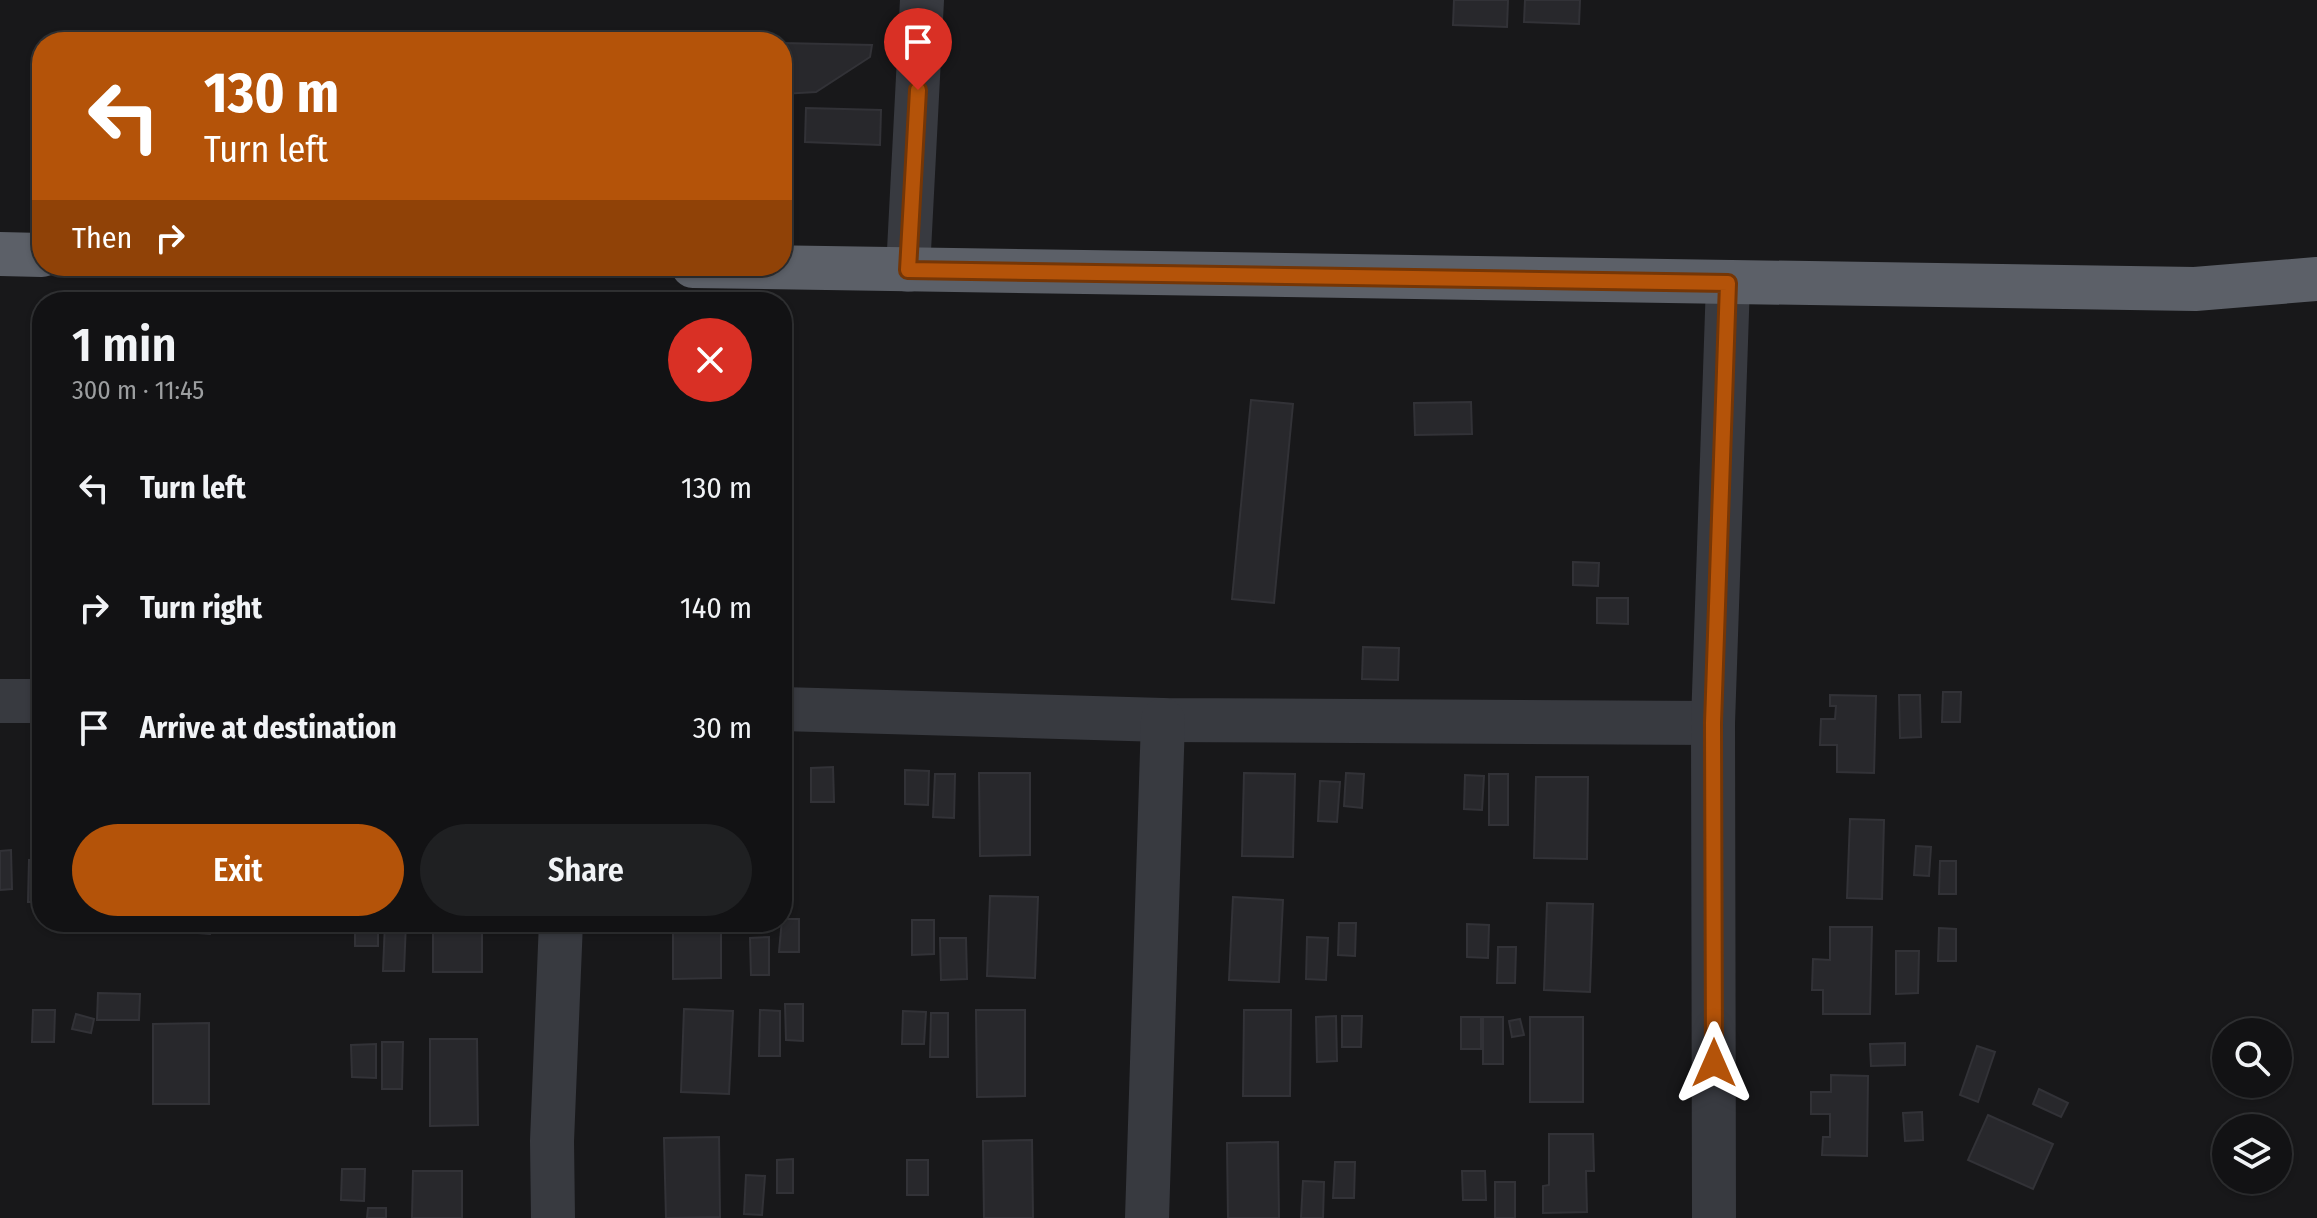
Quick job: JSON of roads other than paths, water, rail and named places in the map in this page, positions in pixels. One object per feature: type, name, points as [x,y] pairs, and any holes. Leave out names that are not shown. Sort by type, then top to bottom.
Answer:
[{"type":"highway","points":[[0,254],[32,255]]},
{"type":"highway","points":[[792,268],[2195,289],[2317,279]]},
{"type":"street","points":[[908,270],[922,0]]},
{"type":"street","points":[[1714,1218],[1713,723],[1728,283]]},
{"type":"street","points":[[0,701],[32,701]]},
{"type":"street","points":[[792,709],[1163,720],[1713,723]]},
{"type":"street","points":[[1147,1218],[1163,720]]},
{"type":"street","points":[[553,1218],[552,1141],[561,932]]}]
